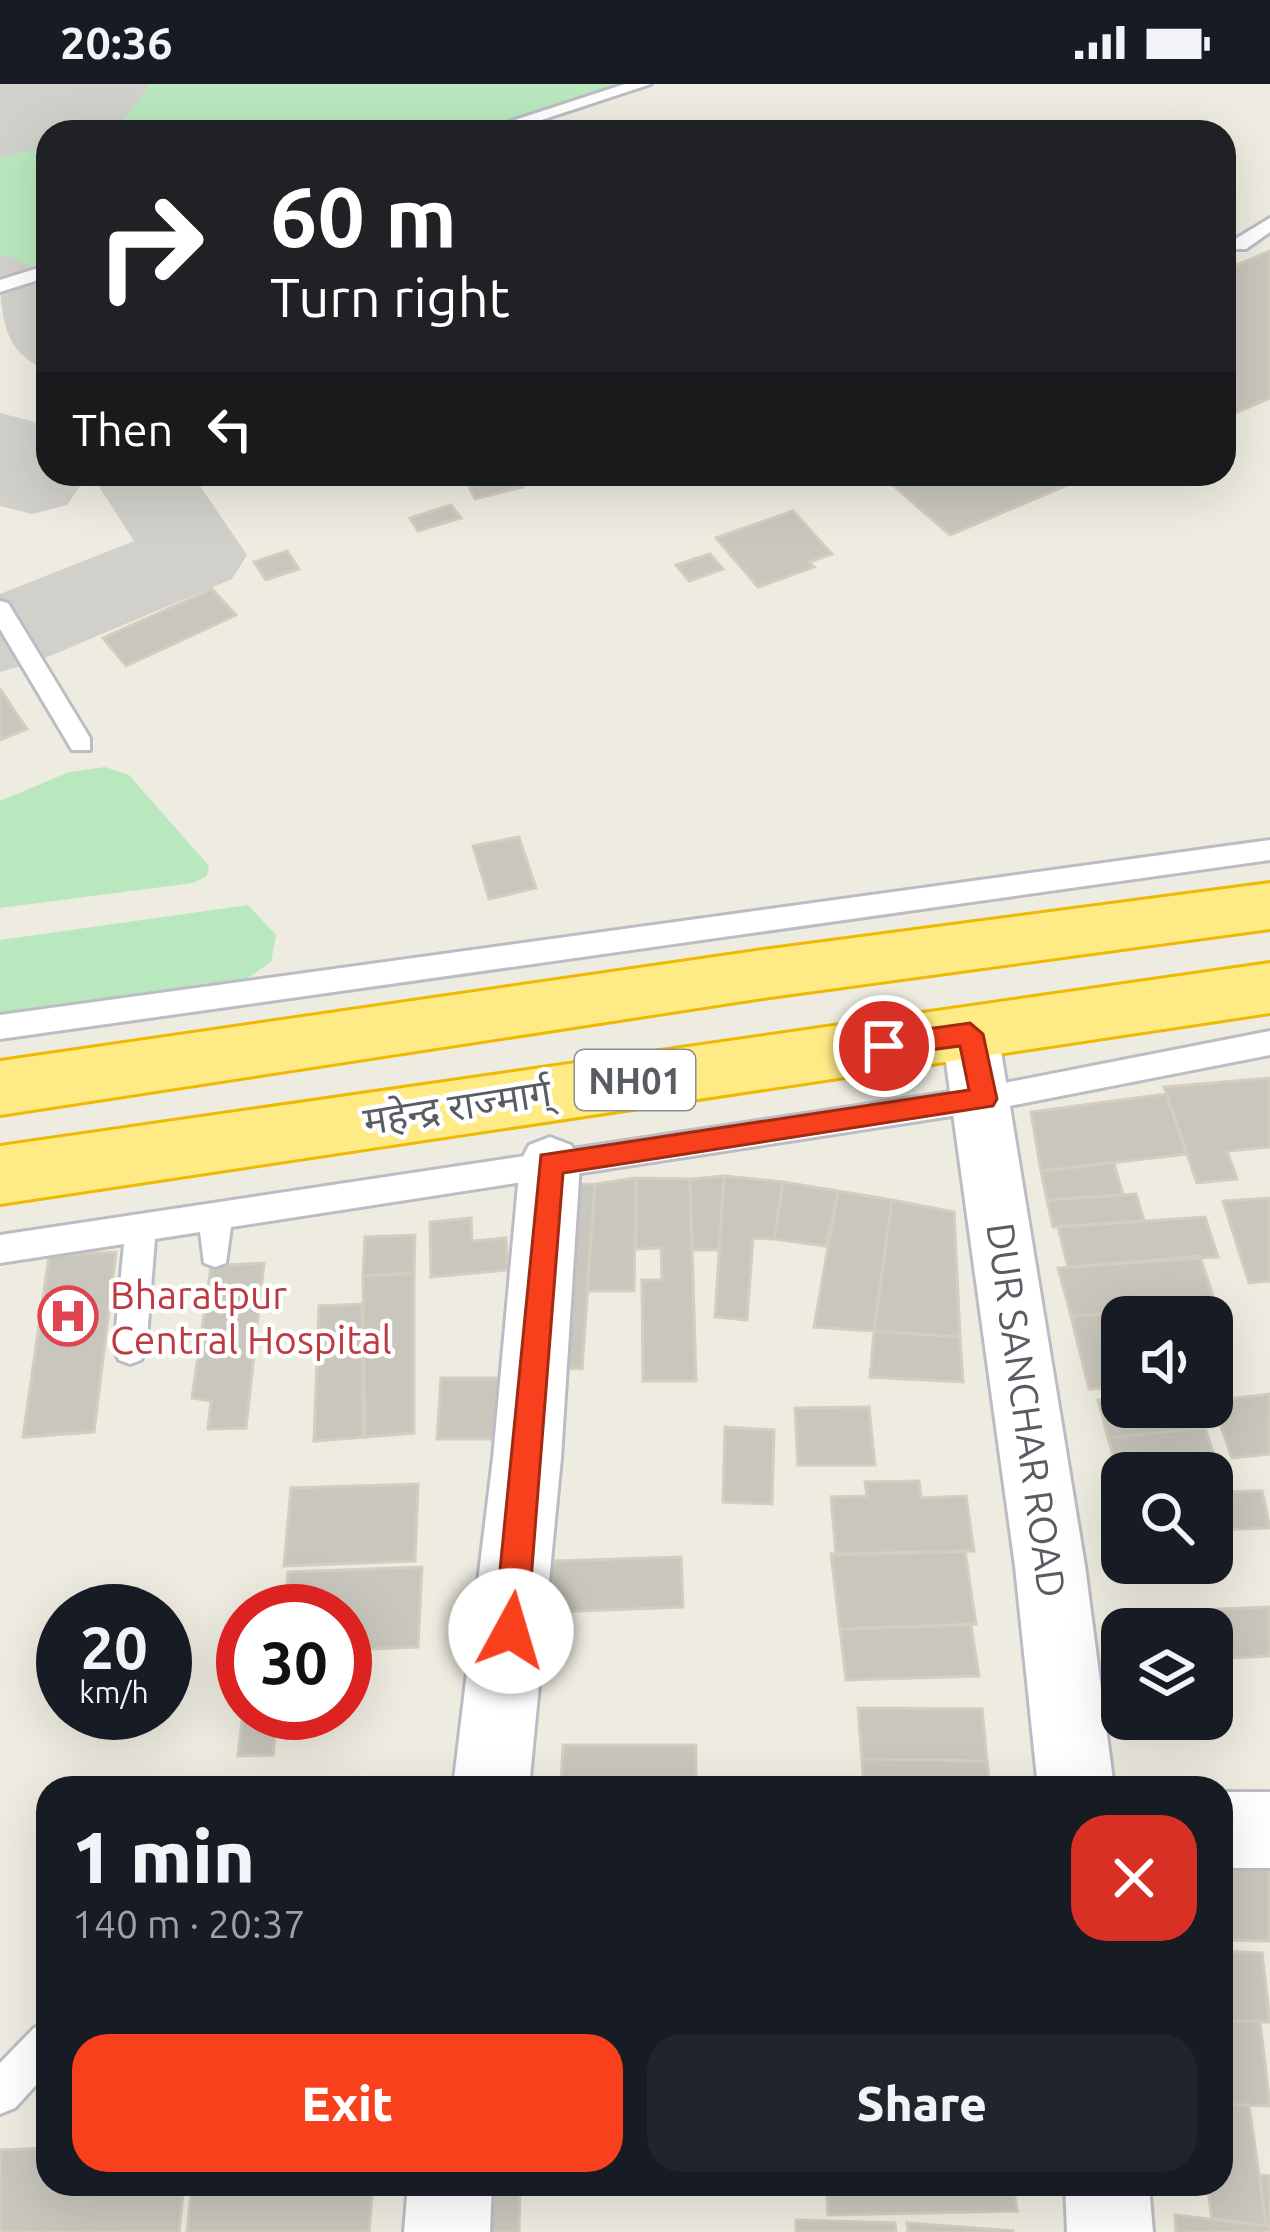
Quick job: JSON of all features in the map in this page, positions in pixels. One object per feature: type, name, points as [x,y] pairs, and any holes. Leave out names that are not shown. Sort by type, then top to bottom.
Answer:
[{"type":"highway","name":"NH01","points":[[0,1088],[763,974],[1270,906]]},
{"type":"highway","name":"महेन्द्र राज्मार्ग्","points":[[0,1175],[1270,988]]},
{"type":"street","name":"DUR SANCHAR ROAD","points":[[970,1034],[984,1099],[1074,1776]]},
{"type":"street","points":[[492,1776],[525,1482],[550,1163]]},
{"type":"street","points":[[1233,1830],[1270,1830]]},
{"type":"street","points":[[447,2232],[449,2196]]},
{"type":"street","points":[[1108,2196],[1110,2232]]},
{"type":"lane","points":[[527,120],[643,84]]},
{"type":"lane","points":[[1239,244],[1270,224]]},
{"type":"lane","points":[[0,286],[36,275]]},
{"type":"lane","points":[[0,609],[53,716],[81,744]]},
{"type":"lane","points":[[0,1027],[1270,850]]},
{"type":"lane","points":[[0,1249],[984,1099],[1270,1043]]},
{"type":"lane","points":[[214,1253],[216,1216]]},
{"type":"lane","points":[[130,1349],[141,1227]]},
{"type":"lane","points":[[0,2093],[36,2055]]},
{"type":"green space","points":[[146,84],[622,84],[508,120],[36,120],[36,270],[0,281],[0,125]]},
{"type":"green space","points":[[105,767],[129,775],[209,866],[207,876],[193,883],[0,908],[0,801],[69,772]]},
{"type":"green space","points":[[248,905],[276,935],[271,962],[237,985],[0,1018],[0,940]]},
{"type":"building","points":[[1270,251],[1270,398],[1236,413],[1236,265]]},
{"type":"building","points":[[522,486],[523,487],[475,499],[469,487]]},
{"type":"building","points":[[894,486],[1065,486],[950,535]]},
{"type":"building","points":[[451,505],[461,518],[418,531],[410,518]]},
{"type":"building","points":[[793,511],[832,554],[809,562],[814,567],[758,587],[716,538]]},
{"type":"building","points":[[287,551],[299,569],[266,580],[254,562]]},
{"type":"building","points":[[710,554],[723,569],[689,581],[676,565]]},
{"type":"building","points":[[212,589],[236,615],[126,666],[103,638]]},
{"type":"building","points":[[0,689],[27,729],[0,740]]},
{"type":"building","points":[[519,837],[536,888],[489,899],[473,846]]},
{"type":"building","points":[[1270,1078],[1270,1147],[1227,1151],[1237,1179],[1197,1183],[1164,1087]]},
{"type":"building","points":[[1166,1094],[1187,1154],[1041,1171],[1031,1112]]},
{"type":"building","points":[[1114,1163],[1123,1195],[1047,1200],[1041,1171]]},
{"type":"building","points":[[724,1176],[719,1250],[692,1250],[690,1179]]},
{"type":"building","points":[[724,1176],[783,1182],[774,1239],[753,1238],[747,1320],[715,1317]]},
{"type":"building","points":[[636,1178],[634,1291],[587,1291],[595,1184]]},
{"type":"building","points":[[636,1178],[690,1179],[696,1381],[643,1381],[642,1280],[662,1280],[661,1248],[636,1249]]},
{"type":"building","points":[[783,1182],[838,1191],[826,1246],[774,1239]]},
{"type":"building","points":[[595,1184],[582,1369],[546,1367],[557,1185]]},
{"type":"building","points":[[838,1191],[892,1200],[874,1331],[814,1327]]},
{"type":"building","points":[[1136,1194],[1144,1221],[1053,1227],[1047,1200]]},
{"type":"building","points":[[1270,1198],[1270,1281],[1249,1283],[1223,1201]]},
{"type":"building","points":[[892,1200],[954,1212],[960,1337],[874,1331]]},
{"type":"building","points":[[1205,1217],[1218,1257],[1068,1267],[1058,1227]]},
{"type":"building","points":[[471,1218],[472,1241],[506,1238],[508,1270],[431,1277],[430,1222]]},
{"type":"building","points":[[415,1235],[414,1273],[363,1276],[365,1237]]},
{"type":"building","points":[[116,1252],[94,1432],[23,1437],[49,1256]]},
{"type":"building","points":[[1200,1256],[1213,1296],[1101,1296],[1101,1314],[1071,1316],[1058,1268]]},
{"type":"building","points":[[264,1263],[246,1428],[208,1429],[211,1401],[192,1398],[211,1266]]},
{"type":"building","points":[[414,1273],[414,1433],[365,1437],[363,1276]]},
{"type":"building","points":[[362,1304],[363,1437],[314,1441],[319,1306]]},
{"type":"building","points":[[1101,1314],[1101,1388],[1089,1389],[1071,1316]]},
{"type":"building","points":[[874,1331],[960,1337],[963,1382],[870,1377]]},
{"type":"building","points":[[441,1378],[507,1378],[504,1439],[437,1439]]},
{"type":"building","points":[[1270,1394],[1270,1454],[1233,1458],[1221,1428],[1233,1428],[1233,1398]]},
{"type":"building","points":[[869,1407],[875,1465],[798,1465],[795,1408]]},
{"type":"building","points":[[725,1427],[774,1430],[772,1504],[723,1502]]},
{"type":"building","points":[[1105,1428],[1205,1428],[1108,1438]]},
{"type":"building","points":[[1205,1428],[1213,1452],[1112,1452],[1108,1438]]},
{"type":"building","points":[[919,1481],[921,1498],[966,1496],[974,1551],[836,1555],[831,1497],[867,1496],[865,1482]]},
{"type":"building","points":[[418,1484],[415,1561],[284,1566],[291,1488]]},
{"type":"building","points":[[1262,1491],[1270,1528],[1233,1529],[1233,1492]]},
{"type":"building","points":[[965,1551],[976,1624],[840,1629],[831,1554]]},
{"type":"building","points":[[681,1557],[683,1607],[526,1613],[526,1562]]},
{"type":"building","points":[[422,1567],[418,1647],[372,1649],[372,1584],[287,1584],[288,1572]]},
{"type":"building","points":[[1270,1607],[1270,1656],[1233,1658],[1233,1609]]},
{"type":"building","points":[[971,1625],[979,1676],[846,1680],[840,1629]]},
{"type":"building","points":[[858,1708],[982,1709],[987,1761],[862,1759]]},
{"type":"building","points":[[240,1740],[275,1740],[273,1755],[238,1756]]},
{"type":"building","points":[[563,1745],[696,1745],[696,1776],[562,1776]]},
{"type":"building","points":[[862,1759],[987,1761],[989,1776],[863,1776]]},
{"type":"building","points":[[1233,1853],[1270,1854],[1270,1941],[1233,1940]]},
{"type":"building","points":[[1233,1952],[1262,1953],[1270,2022],[1233,2020]]},
{"type":"building","points":[[1233,2021],[1260,2022],[1270,2106],[1233,2104]]},
{"type":"building","points":[[1233,2104],[1249,2105],[1266,2226],[1212,2218],[1209,2196],[1233,2196]]},
{"type":"building","points":[[36,2148],[36,2196],[183,2196],[179,2232],[0,2232],[0,2150]]},
{"type":"building","points":[[1260,2175],[1270,2176],[1270,2226],[1266,2226]]},
{"type":"building","points":[[191,2196],[372,2196],[369,2232],[187,2232]]},
{"type":"building","points":[[476,2196],[520,2196],[519,2232],[475,2232]]},
{"type":"building","points":[[827,2196],[1015,2196],[1017,2211],[828,2215]]},
{"type":"building","points":[[1175,2215],[1270,2226],[1270,2232],[1176,2232]]},
{"type":"building","points":[[796,2220],[895,2223],[896,2232],[796,2232]]},
{"type":"building","points":[[907,2223],[1013,2231],[1013,2232],[908,2232]]},
{"type":"taxiway","points":[[0,281],[36,327]]},
{"type":"taxiway","points":[[0,443],[32,483]]},
{"type":"taxiway","points":[[0,635],[195,555],[149,486]]},
{"type":"runway","points":[[0,98],[52,84]]},
{"type":"place","name":"Bharatpur Central Hospital","points":[[68,1316]]},
{"type":"route","points":[[511,1631],[543,1199],[550,1163],[984,1099],[970,1034],[884,1046]]}]
